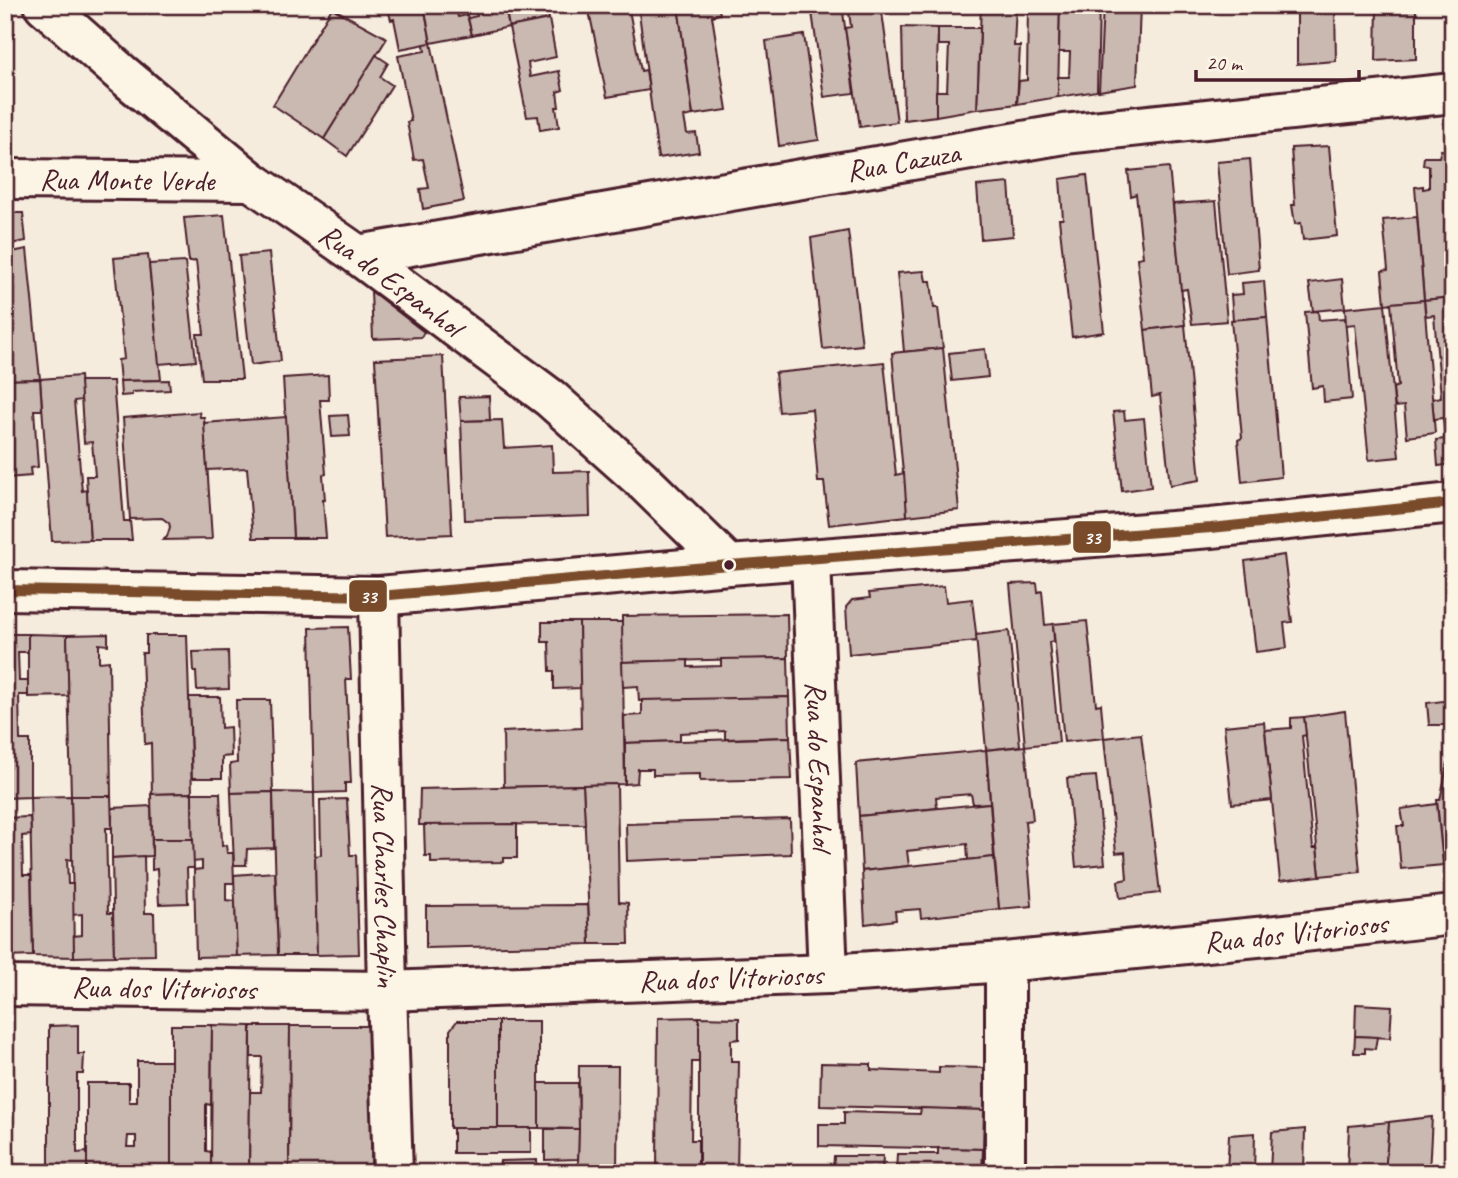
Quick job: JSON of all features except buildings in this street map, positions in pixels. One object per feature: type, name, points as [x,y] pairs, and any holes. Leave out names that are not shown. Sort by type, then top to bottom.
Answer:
[{"type":"street","name":"Rua do Espanhol","points":[[44,5],[251,181],[358,255],[550,398],[642,480],[729,565]]},
{"type":"street","name":"Rua Cazuza","points":[[358,255],[1064,134],[1453,93]]},
{"type":"street","name":"Rua Monte Verde","points":[[5,178],[251,181]]},
{"type":"street","points":[[5,590],[379,596],[729,565],[1211,528],[1453,503]]},
{"type":"street","name":"Rua do Espanhol","points":[[811,560],[828,974]]},
{"type":"street","name":"Rua Charles Chaplin","points":[[379,596],[393,1173]]},
{"type":"street","name":"Rua dos Vitoriosos","points":[[5,986],[387,991],[828,974],[1005,961],[1453,915]]},
{"type":"street","points":[[1005,961],[1005,1173]]},
{"type":"transit line","name":"33","points":[[5,590],[379,596],[729,565],[1211,528],[1453,503]]}]
